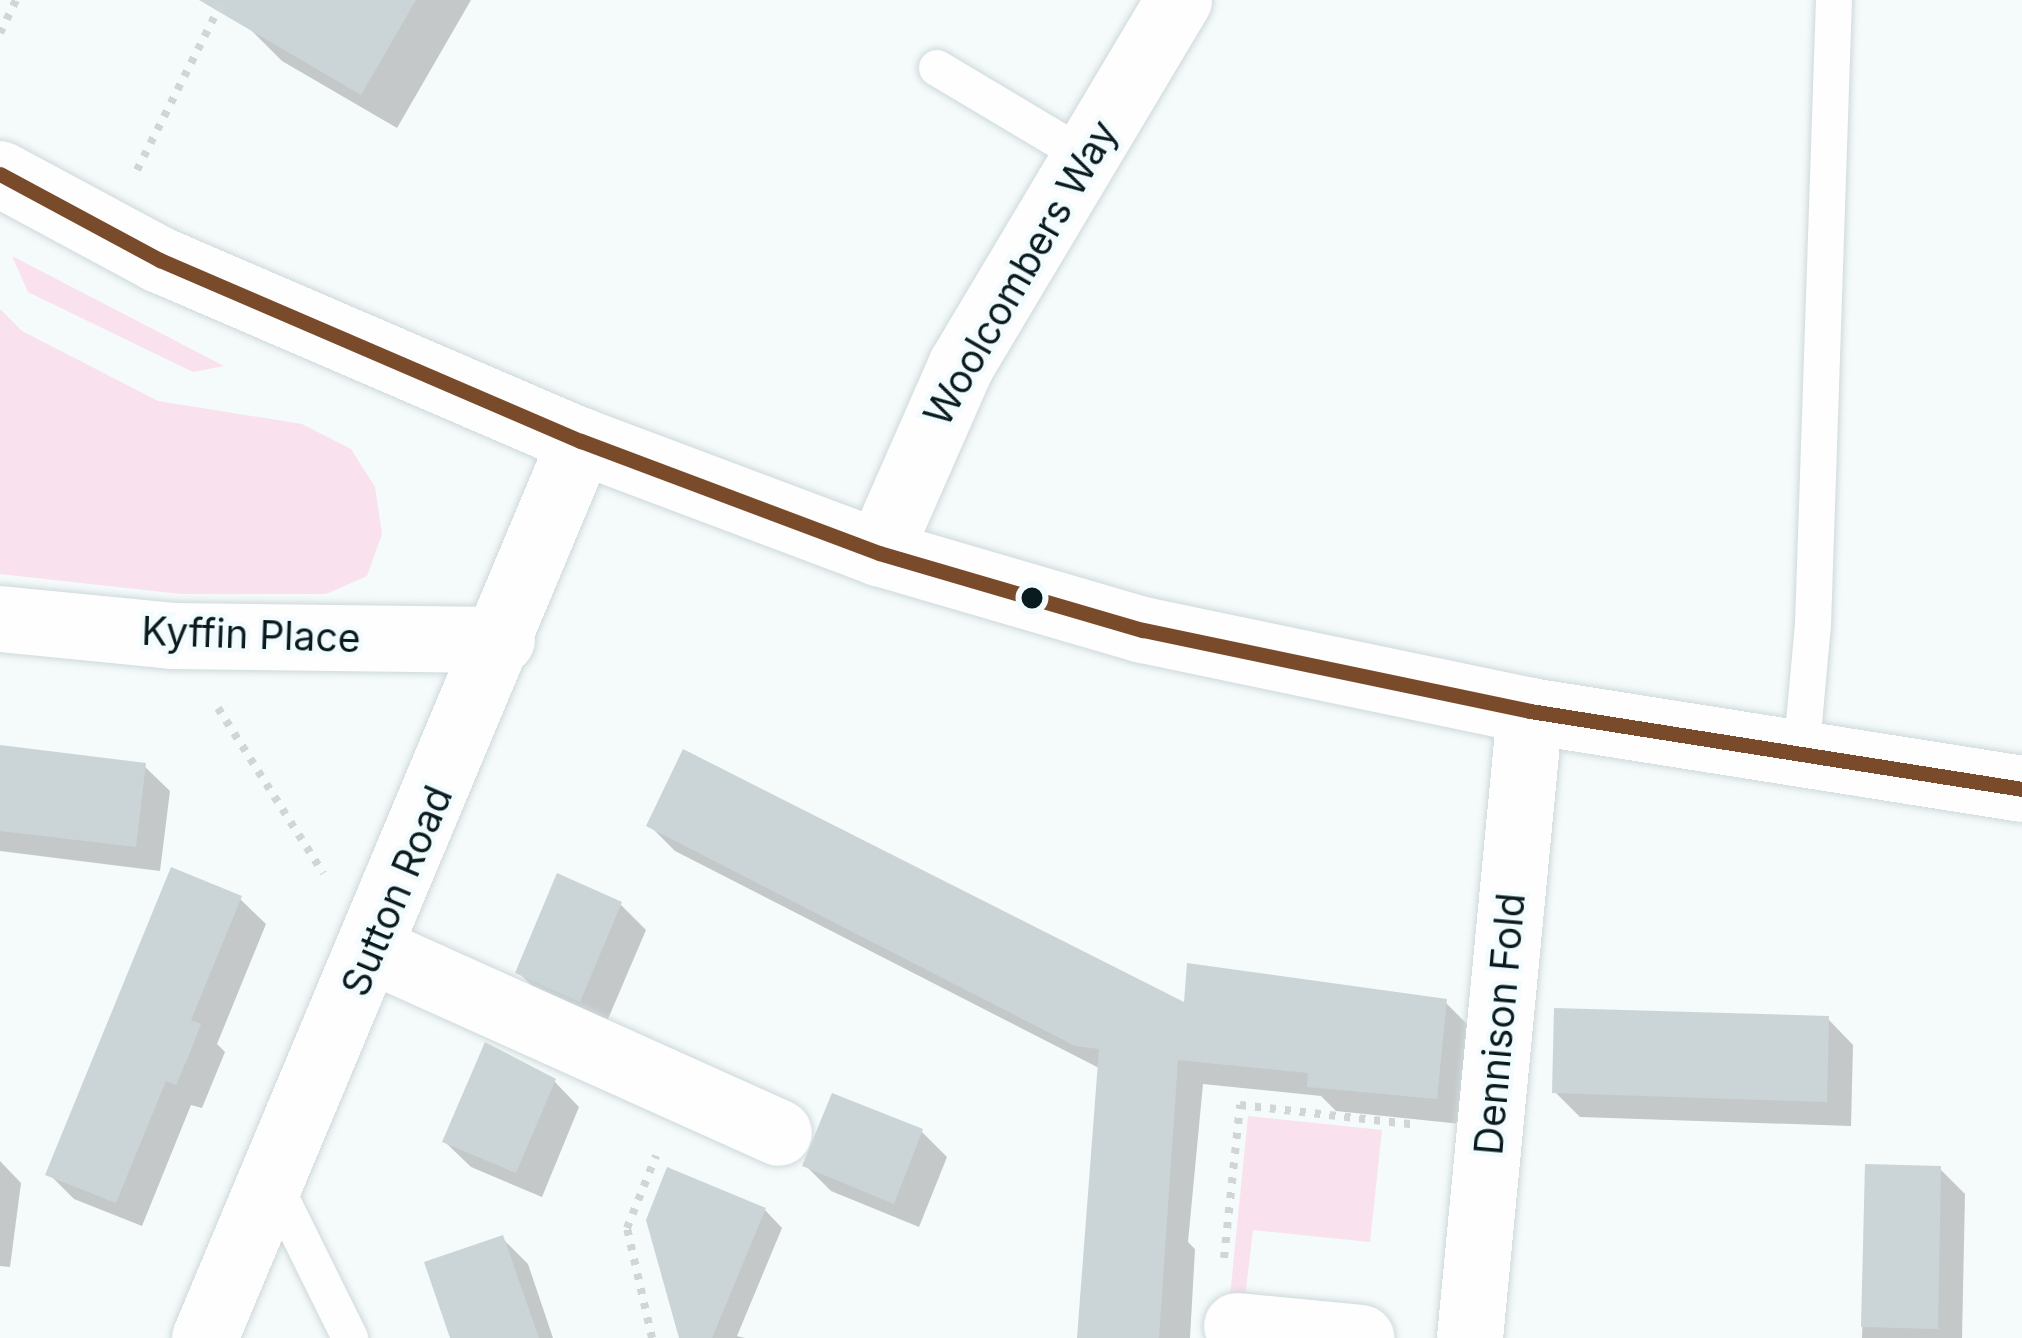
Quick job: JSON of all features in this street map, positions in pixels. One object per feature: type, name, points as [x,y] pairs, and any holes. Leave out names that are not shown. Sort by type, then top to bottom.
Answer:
[{"type":"street","name":"Woolcombers Way","points":[[879,553],[961,366],[1179,0]]},
{"type":"street","points":[[0,174],[106,231],[580,441],[879,553],[1143,630],[1530,711],[2022,789]]},
{"type":"street","name":"Sutton Road","points":[[205,1338],[502,640],[580,441]]},
{"type":"street","name":"Kyffin Place","points":[[0,619],[172,636],[502,640]]},
{"type":"street","name":"Dennison Fold","points":[[1470,1338],[1530,711]]},
{"type":"street","points":[[372,950],[779,1133]]},
{"type":"street","points":[[1237,1326],[1361,1338]]},
{"type":"lane","points":[[1801,756],[1813,625],[1834,0]]},
{"type":"lane","points":[[937,68],[1088,158]]},
{"type":"lane","points":[[273,1182],[350,1338]]},
{"type":"path","points":[[0,33],[16,0]]},
{"type":"path","points":[[106,231],[224,0]]},
{"type":"path","points":[[172,636],[372,950]]},
{"type":"path","points":[[652,1338],[627,1228],[683,1090]]},
{"type":"path","points":[[1237,1326],[1220,1296],[1240,1105],[1489,1133]]},
{"type":"shaded area","points":[[12,256],[224,366],[193,372],[28,292]]},
{"type":"shaded area","points":[[0,309],[22,331],[158,401],[302,424],[351,449],[375,487],[382,534],[367,576],[326,594],[181,594],[0,574]]},
{"type":"shaded area","points":[[1248,1116],[1382,1130],[1370,1242],[1253,1230],[1245,1298],[1230,1297]]},
{"type":"building","points":[[199,0],[416,0],[361,95]]},
{"type":"building","points":[[0,745],[146,763],[136,847],[0,831]]},
{"type":"building","points":[[683,749],[1184,1002],[1187,963],[1447,999],[1437,1099],[1307,1087],[1308,1073],[1178,1060],[1159,1338],[1077,1338],[1099,1049],[1075,1046],[646,826]]},
{"type":"building","points":[[171,867],[242,896],[191,1020],[201,1024],[189,1055],[176,1085],[166,1081],[116,1203],[45,1175]]},
{"type":"building","points":[[557,873],[622,902],[580,1002],[515,973]]},
{"type":"building","points":[[1554,1008],[1829,1016],[1827,1102],[1552,1093]]},
{"type":"building","points":[[485,1042],[556,1079],[516,1173],[442,1142]]},
{"type":"building","points":[[832,1093],[923,1129],[894,1204],[802,1166]]},
{"type":"building","points":[[1865,1164],[1941,1166],[1938,1329],[1861,1327]]},
{"type":"building","points":[[667,1167],[766,1208],[712,1338],[679,1338],[646,1220]]},
{"type":"building","points":[[503,1235],[539,1338],[450,1338],[424,1262]]},
{"type":"transit line","points":[[0,174],[160,260],[581,441],[879,553],[1143,630],[1530,711],[2022,789]]}]
